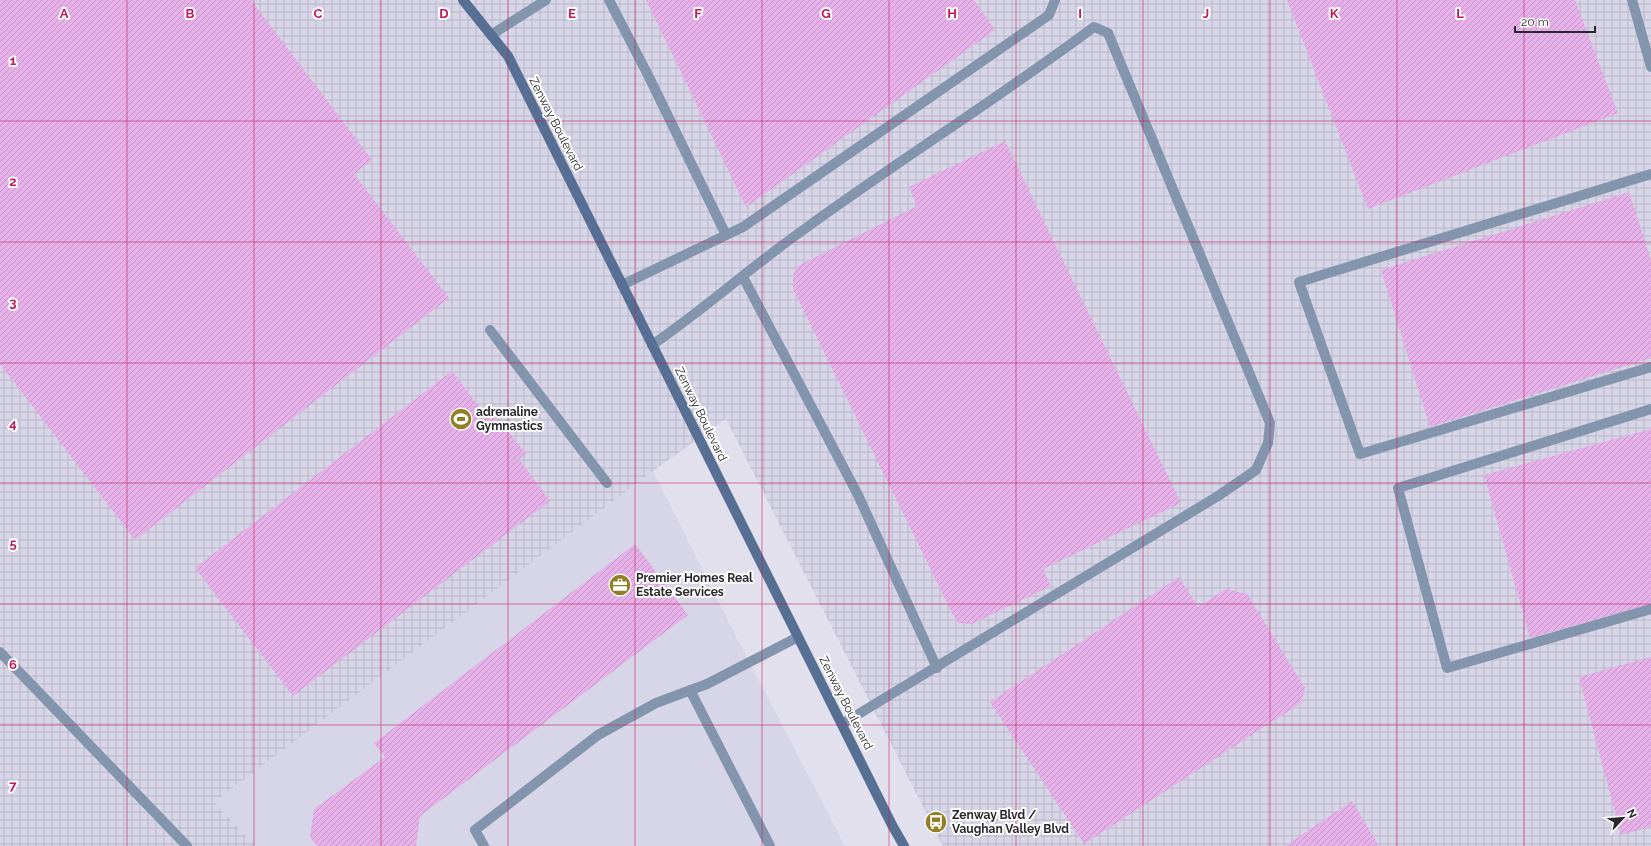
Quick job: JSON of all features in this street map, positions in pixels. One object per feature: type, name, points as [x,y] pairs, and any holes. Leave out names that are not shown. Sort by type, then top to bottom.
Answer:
[{"type":"street","name":"Zenway Boulevard","points":[[463,0],[508,56],[892,825],[904,846]]},
{"type":"lane","points":[[491,35],[546,0]]},
{"type":"lane","points":[[609,0],[648,74],[726,236]]},
{"type":"lane","points":[[622,285],[743,227],[1049,15],[1055,0]]},
{"type":"lane","points":[[1632,0],[1651,67]]},
{"type":"lane","points":[[652,344],[691,318],[805,228],[994,99],[1094,27],[1108,33],[1270,423],[1268,443],[1256,470],[1218,496],[937,668],[842,724]]},
{"type":"lane","points":[[1651,174],[1299,282],[1360,454],[1651,367]]},
{"type":"lane","points":[[743,277],[858,495],[937,668]]},
{"type":"lane","points":[[490,330],[607,483]]},
{"type":"lane","points":[[1651,409],[1398,488],[1447,668],[1651,609]]},
{"type":"lane","points":[[484,846],[476,830],[598,734],[656,703],[707,684],[798,637]]},
{"type":"lane","points":[[0,652],[187,846]]},
{"type":"lane","points":[[690,690],[770,846]]},
{"type":"shaded area","points":[[0,0],[1651,0],[1651,846],[943,846],[726,419],[653,471],[214,802],[255,846],[0,846]]},
{"type":"shaded area","points":[[653,471],[743,650],[845,846],[255,846],[213,802]]},
{"type":"building","points":[[0,0],[251,0],[372,160],[354,174],[449,298],[135,540],[0,364]]},
{"type":"building","points":[[646,0],[974,0],[995,30],[746,207]]},
{"type":"building","points":[[1287,0],[1575,0],[1618,113],[1368,209]]},
{"type":"building","points":[[1005,141],[1181,503],[1043,569],[1051,586],[972,624],[958,623],[793,289],[793,275],[798,266],[917,206],[909,187]]},
{"type":"building","points":[[1629,192],[1651,260],[1651,358],[1430,427],[1381,270]]},
{"type":"building","points":[[452,371],[486,416],[491,410],[526,454],[519,459],[550,501],[293,696],[195,568]]},
{"type":"building","points":[[1651,429],[1651,604],[1530,638],[1484,475]]},
{"type":"building","points":[[635,544],[688,615],[420,816],[416,846],[317,846],[310,837],[314,809],[385,757],[374,743]]},
{"type":"building","points":[[1179,577],[1198,607],[1226,589],[1247,594],[1305,688],[1301,703],[1084,844],[990,702]]},
{"type":"building","points":[[1651,657],[1651,827],[1621,835],[1579,677]]},
{"type":"building","points":[[1352,801],[1379,846],[1285,846]]},
{"type":"place","name":"adrenaline Gymnastics","points":[[461,419]]},
{"type":"place","name":"Premier Homes Real Estate Services","points":[[620,585]]},
{"type":"place","name":"Zenway Blvd / Vaughan Valley Blvd","points":[[936,822]]}]
